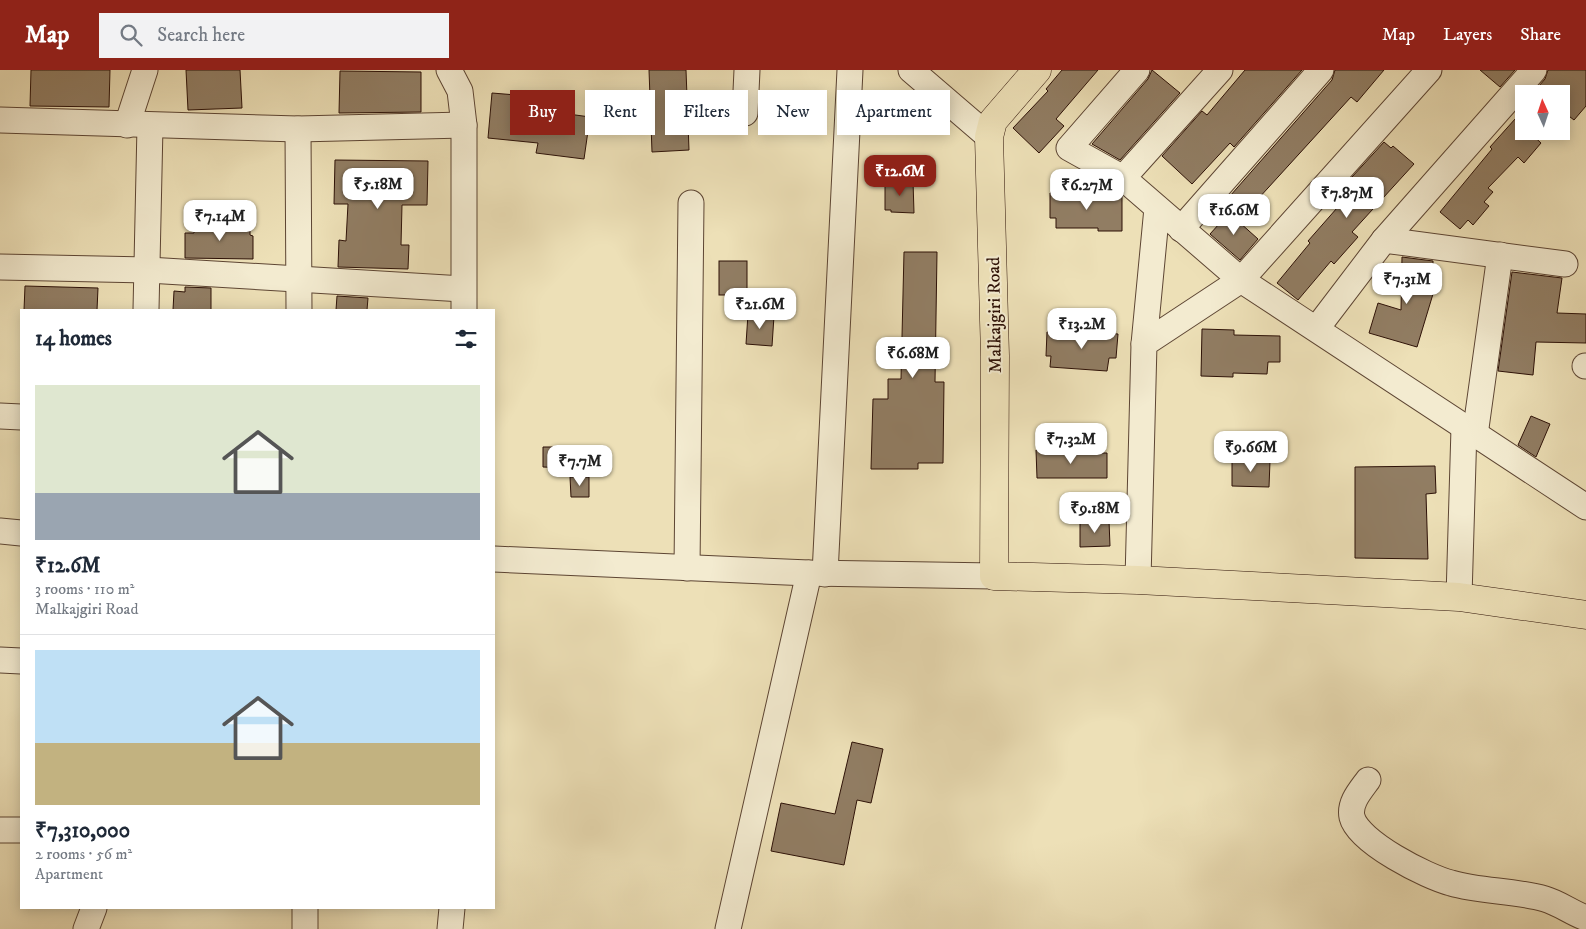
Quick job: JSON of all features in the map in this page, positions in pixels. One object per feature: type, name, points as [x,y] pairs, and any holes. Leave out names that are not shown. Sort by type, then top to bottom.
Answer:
[{"type":"main road","name":"Malkajgiri Road","points":[[994,576],[995,356],[989,137],[993,121],[1037,70]]},
{"type":"main road","points":[[994,576],[1138,580],[1459,597],[1586,615]]},
{"type":"street","points":[[145,70],[138,125],[148,270],[146,309]]},
{"type":"street","points":[[0,267],[148,270],[299,280],[463,299],[464,125],[460,90],[449,70]]},
{"type":"street","points":[[745,90],[746,70]]},
{"type":"street","points":[[728,929],[817,574],[850,70]]},
{"type":"street","points":[[911,70],[989,137]]},
{"type":"street","points":[[1137,70],[1069,148],[1123,178],[1241,280],[1317,328],[1469,431],[1586,507]]},
{"type":"street","points":[[1123,178],[1220,70]]},
{"type":"street","points":[[1181,229],[1321,70]]},
{"type":"street","points":[[1144,344],[1241,280],[1429,70]]},
{"type":"street","points":[[1317,328],[1384,240],[1534,70]]},
{"type":"street","points":[[0,120],[298,129],[464,125]]},
{"type":"street","points":[[298,129],[299,309]]},
{"type":"street","points":[[687,568],[691,203]]},
{"type":"street","points":[[1138,580],[1144,344],[1157,208]]},
{"type":"street","points":[[1384,240],[1565,264]]},
{"type":"street","points":[[1459,597],[1469,431],[1500,255]]},
{"type":"street","points":[[0,416],[20,417]]},
{"type":"street","points":[[0,531],[20,533]]},
{"type":"street","points":[[495,559],[817,574],[994,576]]},
{"type":"street","points":[[0,660],[20,661]]},
{"type":"street","points":[[1368,780],[1354,799],[1352,817],[1364,836],[1391,855],[1421,873],[1452,884],[1545,899],[1586,918]]},
{"type":"street","points":[[0,830],[20,830]]},
{"type":"street","points":[[86,929],[94,909]]},
{"type":"street","points":[[305,909],[305,929]]},
{"type":"street","points":[[450,929],[452,909]]},
{"type":"building","points":[[31,70],[110,70],[109,107],[30,106]]},
{"type":"building","points":[[186,70],[240,70],[242,108],[188,110]]},
{"type":"building","points":[[649,70],[686,70],[687,90],[665,90],[665,135],[688,135],[689,150],[652,152],[651,135],[655,135],[655,90],[650,90]]},
{"type":"building","points":[[1062,70],[1098,70],[1056,119],[1064,126],[1039,153],[1013,128],[1048,91],[1046,89]]},
{"type":"building","points":[[1152,70],[1180,93],[1120,160],[1092,144],[1148,79]]},
{"type":"building","points":[[1245,70],[1302,70],[1234,147],[1230,143],[1192,184],[1162,156],[1202,111],[1207,115]]},
{"type":"building","points":[[1335,70],[1384,70],[1357,102],[1351,97],[1247,211],[1230,196],[1332,80]]},
{"type":"building","points":[[1480,70],[1515,70],[1500,87]]},
{"type":"building","points":[[1548,70],[1586,70],[1586,106],[1574,120],[1570,117],[1570,85],[1540,85],[1545,79]]},
{"type":"building","points":[[340,71],[421,72],[421,112],[339,113]]},
{"type":"building","points":[[492,93],[510,94],[510,135],[575,135],[575,115],[585,116],[585,135],[587,135],[584,159],[536,153],[538,143],[488,138]]},
{"type":"building","points":[[1515,119],[1515,140],[1538,140],[1541,143],[1524,163],[1518,157],[1488,188],[1493,192],[1484,202],[1489,206],[1473,225],[1468,220],[1460,229],[1440,212],[1492,149],[1490,147]]},
{"type":"building","points":[[1384,142],[1391,148],[1393,146],[1414,164],[1352,232],[1358,237],[1334,264],[1331,261],[1298,300],[1277,283],[1310,243],[1308,241],[1359,183],[1352,177]]},
{"type":"building","points":[[335,160],[428,161],[427,205],[402,205],[401,245],[409,245],[408,269],[338,267],[339,240],[346,241],[348,204],[334,204]]},
{"type":"building","points":[[913,181],[914,213],[885,210],[885,182]]},
{"type":"building","points":[[1050,193],[1118,193],[1122,196],[1122,231],[1098,231],[1098,228],[1056,228],[1056,218],[1050,218]]},
{"type":"building","points":[[1229,213],[1258,239],[1240,260],[1210,234]]},
{"type":"building","points":[[194,225],[250,225],[250,235],[253,236],[253,259],[185,258],[185,233],[194,233]]},
{"type":"building","points":[[904,252],[937,252],[935,382],[944,382],[943,463],[918,463],[918,469],[871,469],[873,399],[888,399],[888,379],[901,379]]},
{"type":"building","points":[[1402,257],[1433,261],[1433,294],[1417,347],[1369,333],[1378,303],[1401,310]]},
{"type":"building","points":[[719,261],[747,261],[747,295],[719,295]]},
{"type":"building","points":[[1512,272],[1562,278],[1557,313],[1586,314],[1586,343],[1536,342],[1533,375],[1498,371]]},
{"type":"building","points":[[25,286],[98,288],[97,309],[24,309]]},
{"type":"building","points":[[185,287],[211,288],[211,309],[173,309],[174,291],[185,292]]},
{"type":"building","points":[[337,296],[368,298],[367,309],[336,309]]},
{"type":"building","points":[[748,314],[774,316],[772,346],[746,344]]},
{"type":"building","points":[[1202,329],[1234,330],[1234,335],[1280,336],[1280,362],[1268,362],[1267,374],[1233,373],[1233,377],[1201,376]]},
{"type":"building","points":[[1047,332],[1088,335],[1088,332],[1118,334],[1116,358],[1109,358],[1107,371],[1050,367],[1051,356],[1046,356]]},
{"type":"building","points":[[1531,416],[1550,424],[1536,457],[1518,445]]},
{"type":"building","points":[[543,447],[572,447],[572,468],[543,467]]},
{"type":"building","points":[[1036,450],[1067,450],[1067,453],[1107,453],[1107,478],[1037,478]]},
{"type":"building","points":[[1232,460],[1270,461],[1269,487],[1232,486]]},
{"type":"building","points":[[1435,466],[1436,493],[1426,494],[1428,559],[1355,558],[1355,467]]},
{"type":"building","points":[[570,477],[589,477],[589,497],[571,497]]},
{"type":"building","points":[[1080,521],[1109,521],[1110,546],[1080,547]]},
{"type":"building","points":[[852,742],[883,749],[871,803],[857,800],[844,865],[771,851],[781,803],[835,814]]}]
